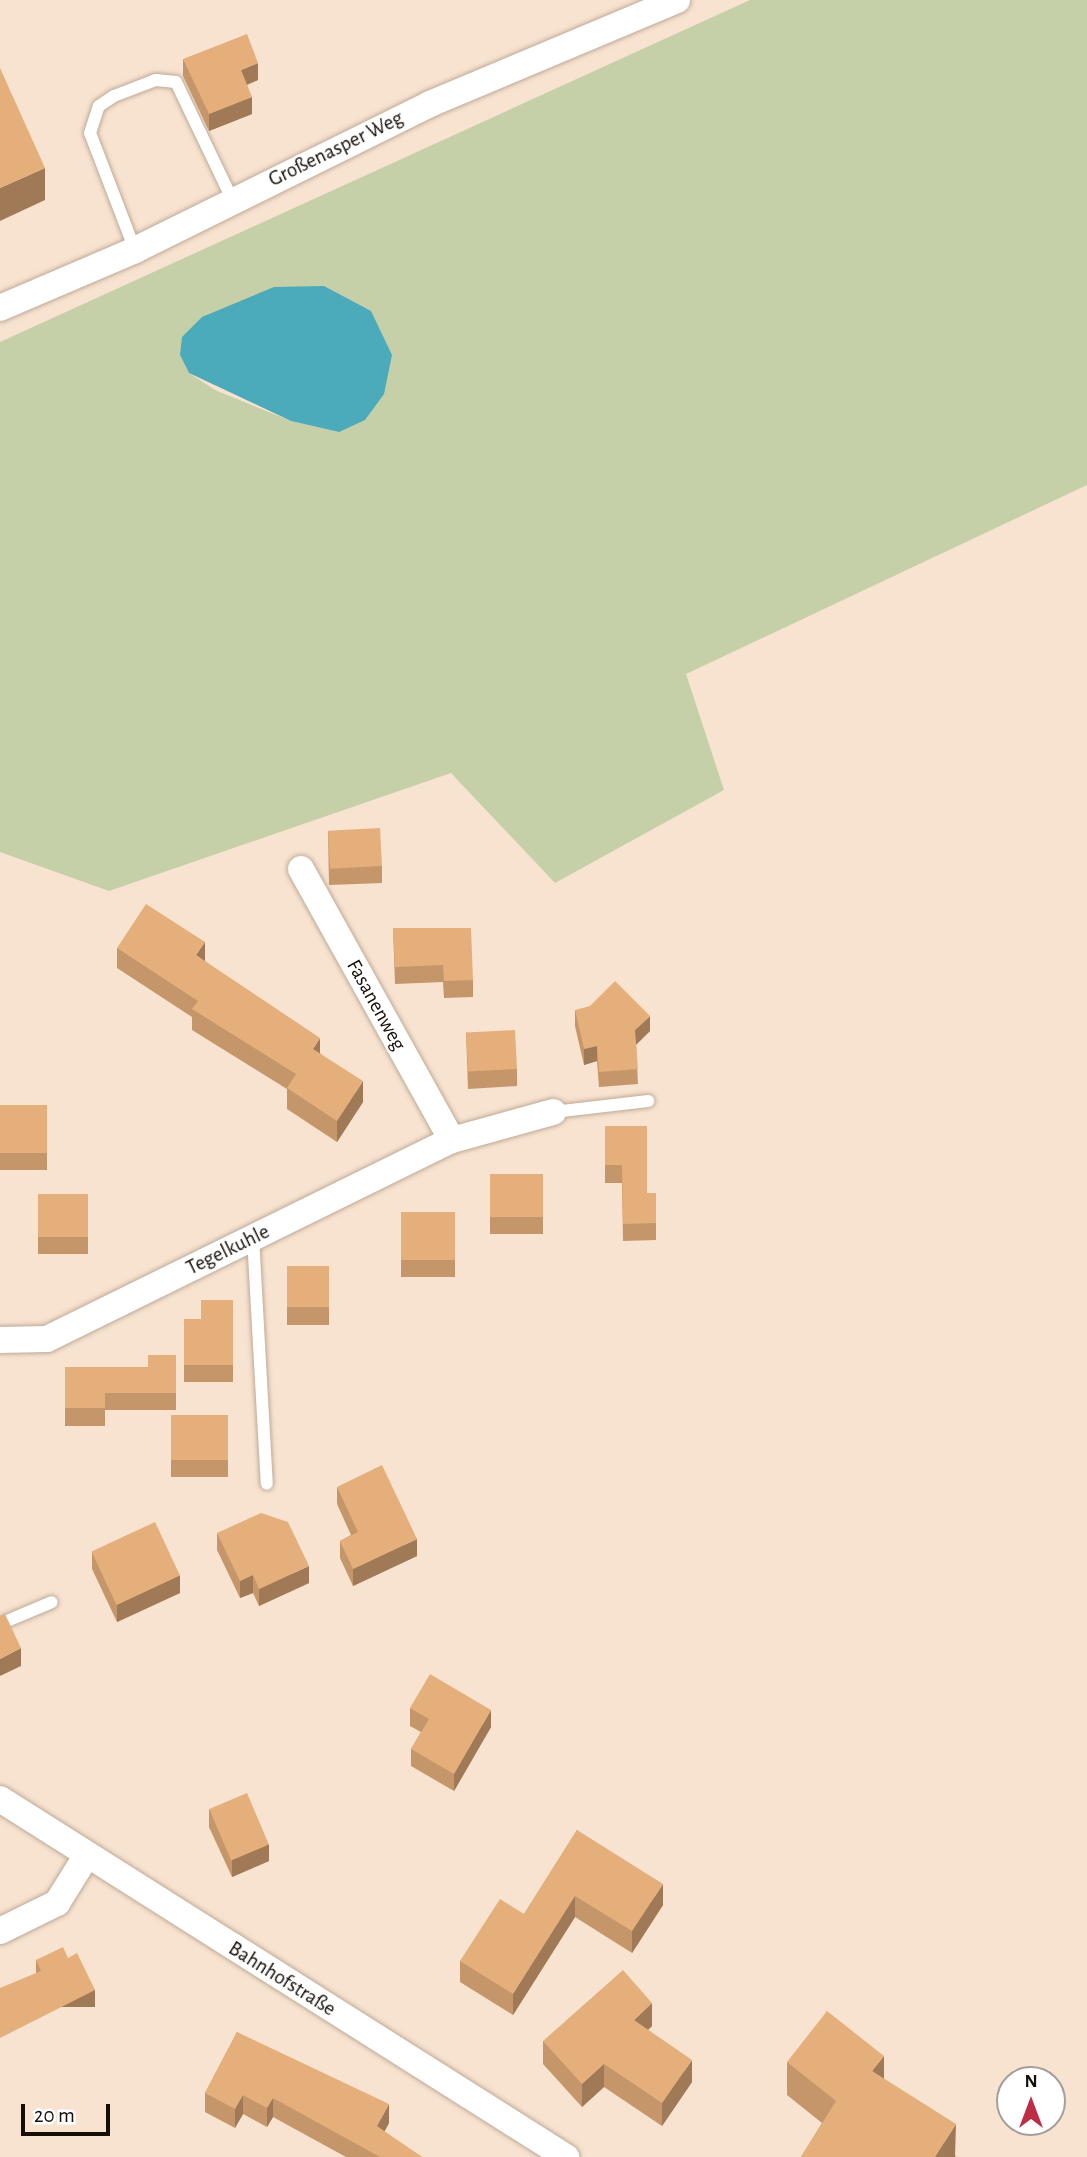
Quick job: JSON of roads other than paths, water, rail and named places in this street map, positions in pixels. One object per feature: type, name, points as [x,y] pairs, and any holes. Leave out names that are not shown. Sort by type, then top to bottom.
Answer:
[{"type":"street","name":"Großenasper Weg","points":[[0,308],[135,250],[430,104],[677,0]]},
{"type":"street","name":"Fasanenweg","points":[[301,869],[452,1140]]},
{"type":"street","name":"Tegelkuhle","points":[[0,1340],[47,1339],[452,1140],[553,1112]]},
{"type":"street","name":"Bahnhofstraße","points":[[0,1799],[566,2157]]},
{"type":"street","points":[[0,1931],[57,1903],[87,1856]]},
{"type":"lane","points":[[135,250],[90,133],[99,106],[114,96],[156,80],[176,82],[232,200]]},
{"type":"lane","points":[[553,1112],[648,1101]]},
{"type":"lane","points":[[253,1237],[267,1484]]},
{"type":"lane","points":[[0,1624],[52,1602]]},
{"type":"water","points":[[324,286],[371,311],[392,355],[384,394],[365,420],[339,432],[291,421],[189,373],[180,355],[182,337],[202,317],[274,287]]}]
